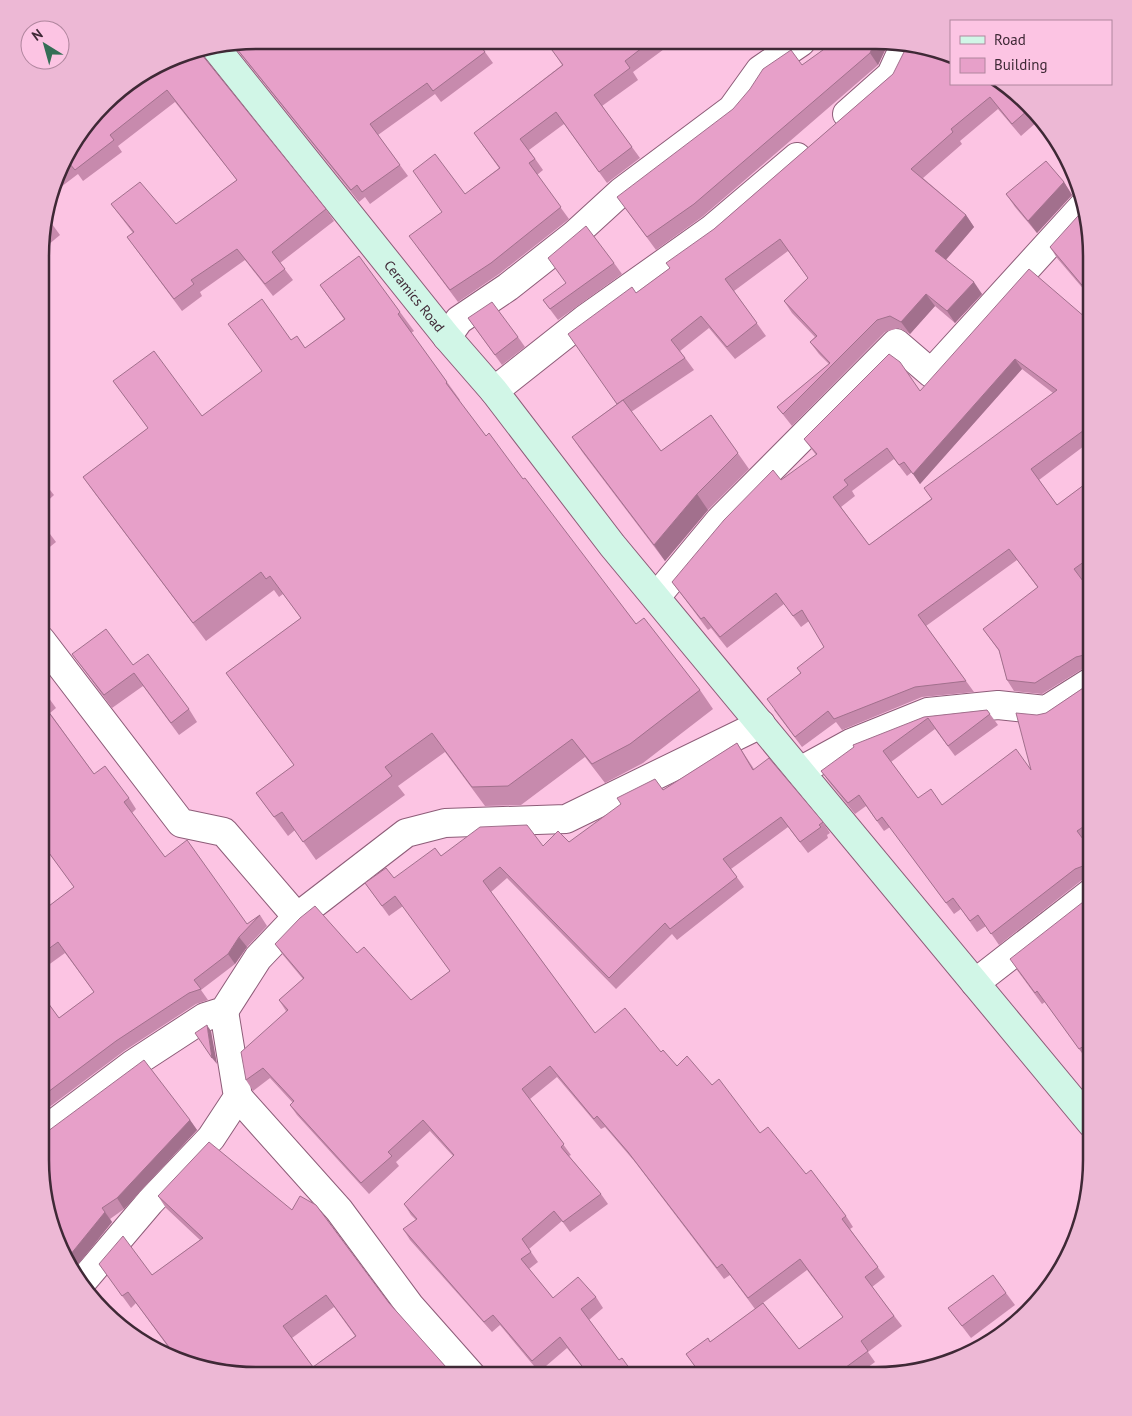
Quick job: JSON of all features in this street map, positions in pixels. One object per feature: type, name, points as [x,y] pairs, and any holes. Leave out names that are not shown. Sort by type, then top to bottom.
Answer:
[{"type":"street","points":[[448,337],[459,320],[508,287],[574,235],[620,192],[732,109],[760,70],[792,49]]},
{"type":"street","points":[[494,392],[585,319],[712,229],[891,75],[903,51]]},
{"type":"street","name":"Ceramics Road","points":[[219,52],[494,392],[612,544],[1083,1113]]},
{"type":"street","points":[[656,597],[720,520],[896,343],[931,373],[1078,211]]},
{"type":"street","points":[[49,650],[180,822],[224,832],[297,917]]},
{"type":"street","points":[[800,771],[851,743],[928,712],[998,705],[1046,710],[1083,687]]},
{"type":"street","points":[[49,1127],[133,1064],[206,1017],[224,1011],[258,958],[297,917],[406,834],[445,823],[566,818],[761,724]]},
{"type":"street","points":[[976,983],[1083,899]]},
{"type":"street","points":[[224,1011],[238,1097],[339,1210],[410,1306],[464,1367]]},
{"type":"street","points":[[86,1278],[150,1202],[212,1138],[238,1097]]},
{"type":"building","points":[[483,49],[485,52],[433,91],[427,83],[370,124],[400,165],[362,192],[357,185],[351,190],[238,50]]},
{"type":"building","points":[[551,49],[641,49],[625,61],[630,68],[594,95],[632,147],[599,172],[556,112],[520,139],[535,159],[529,163],[561,207],[491,263],[450,290],[409,236],[442,212],[413,171],[435,154],[465,194],[500,168],[474,133],[563,65]]},
{"type":"building","points":[[824,49],[872,49],[870,53],[694,204],[647,237],[617,197],[733,109],[750,89],[763,69],[791,50],[802,65]]},
{"type":"building","points":[[904,51],[930,56],[950,62],[950,85],[992,85],[1026,112],[1012,124],[990,97],[951,129],[953,132],[911,169],[966,215],[935,251],[974,282],[947,311],[926,294],[901,322],[890,316],[877,320],[783,414],[777,407],[830,363],[810,342],[817,336],[784,301],[808,278],[780,239],[725,279],[757,323],[727,347],[701,316],[671,340],[685,358],[617,404],[568,334],[632,287],[636,293],[670,268],[666,263],[714,229],[893,74]]},
{"type":"building","points":[[203,56],[326,209],[272,252],[285,269],[265,284],[237,249],[191,280],[194,284],[174,299],[127,237],[134,232],[111,204],[140,182],[176,224],[237,180],[167,90],[110,135],[114,140],[75,170],[70,164],[76,152],[100,119],[119,100],[152,76],[176,64]]},
{"type":"building","points":[[1046,161],[1064,182],[1028,221],[1006,194]]},
{"type":"building","points":[[1079,215],[1083,242],[1083,286],[1050,247]]},
{"type":"building","points":[[586,226],[614,263],[550,309],[543,300],[566,283],[548,258]]},
{"type":"building","points":[[359,256],[400,312],[398,314],[446,383],[486,436],[489,433],[523,479],[525,478],[636,624],[644,618],[700,690],[630,744],[592,764],[572,739],[508,786],[472,787],[432,733],[385,767],[392,776],[303,842],[282,812],[274,817],[256,793],[294,765],[226,673],[301,618],[270,576],[266,579],[261,572],[193,623],[83,477],[148,428],[113,381],[154,351],[202,416],[262,371],[228,324],[262,299],[291,340],[297,336],[305,348],[345,319],[320,285]]},
{"type":"building","points":[[1029,269],[1083,315],[1083,431],[1031,469],[1057,505],[1083,486],[1083,562],[1074,569],[1083,581],[1083,655],[1076,657],[1035,683],[1007,680],[999,650],[983,629],[1038,587],[1009,549],[918,615],[966,681],[915,687],[834,719],[828,711],[795,737],[767,699],[801,673],[797,668],[824,647],[802,610],[793,616],[776,593],[720,637],[704,617],[701,619],[672,582],[724,520],[773,470],[781,480],[817,454],[804,439],[889,354],[900,362],[920,391]],"holes":[[[1015,359],[1057,390],[924,488],[932,499],[869,545],[833,497],[848,485],[844,480],[887,448],[899,465],[904,462],[913,474]]]},
{"type":"building","points":[[492,302],[518,337],[495,355],[468,318]]},
{"type":"building","points":[[623,400],[661,451],[711,415],[738,453],[697,494],[654,545],[572,437]]},
{"type":"building","points":[[106,629],[133,665],[148,654],[189,709],[171,723],[134,673],[104,695],[72,654]]},
{"type":"building","points":[[1083,688],[1083,827],[1077,831],[1083,839],[1083,866],[1075,869],[991,934],[978,915],[970,921],[953,898],[946,903],[882,817],[877,821],[859,795],[848,803],[821,771],[854,747],[853,745],[924,717],[987,710],[990,714],[948,746],[928,718],[883,751],[918,798],[931,789],[942,805],[1016,749],[1031,770],[1016,713],[1037,715],[1046,713]]},
{"type":"building","points":[[49,713],[94,774],[105,766],[129,798],[124,802],[165,857],[187,840],[247,924],[260,915],[239,937],[228,954],[194,980],[201,989],[189,993],[116,1041],[49,1091],[49,1004],[59,1018],[94,992],[58,942],[49,948],[49,906],[74,887],[49,853]]},
{"type":"building","points":[[737,743],[753,770],[769,758],[823,822],[819,825],[821,827],[800,842],[781,817],[723,859],[737,877],[670,929],[665,923],[609,978],[500,867],[483,881],[595,1033],[625,1008],[661,1052],[663,1050],[677,1066],[687,1056],[712,1085],[719,1079],[760,1133],[768,1127],[806,1174],[811,1170],[846,1216],[842,1219],[878,1267],[865,1277],[894,1316],[861,1341],[868,1351],[846,1367],[695,1367],[686,1354],[708,1338],[710,1342],[763,1303],[799,1349],[843,1317],[800,1259],[748,1298],[722,1264],[717,1268],[628,1152],[597,1116],[594,1119],[550,1066],[522,1089],[564,1144],[561,1147],[601,1194],[563,1222],[554,1211],[522,1239],[531,1252],[521,1259],[553,1298],[578,1277],[596,1297],[581,1309],[619,1360],[622,1358],[628,1367],[583,1367],[560,1337],[532,1361],[493,1315],[484,1322],[403,1229],[417,1219],[404,1204],[454,1155],[423,1120],[388,1152],[392,1156],[361,1183],[290,1105],[294,1101],[263,1068],[246,1080],[241,1052],[288,1010],[279,1000],[304,978],[275,944],[300,918],[315,906],[357,953],[364,947],[411,1000],[450,971],[395,896],[382,906],[365,883],[386,868],[394,878],[435,848],[441,856],[480,827],[527,825],[543,846],[558,831],[569,842],[621,804],[617,798],[655,779],[663,790]]},
{"type":"building","points":[[1083,902],[1083,1047],[1079,1049],[1037,991],[1035,993],[1010,959]]},
{"type":"building","points":[[207,1025],[212,1058],[195,1033]]},
{"type":"building","points":[[144,1060],[190,1120],[117,1198],[102,1208],[105,1212],[71,1254],[64,1240],[53,1201],[49,1174],[49,1130]]},
{"type":"building","points":[[209,1142],[292,1210],[300,1196],[316,1205],[389,1303],[446,1367],[313,1367],[256,1367],[242,1367],[202,1360],[171,1349],[128,1292],[122,1296],[99,1264],[123,1236],[152,1275],[203,1238],[158,1196]],"holes":[[[326,1295],[356,1336],[313,1367],[283,1326]]]},
{"type":"building","points":[[993,1275],[1006,1293],[962,1326],[948,1308]]}]
